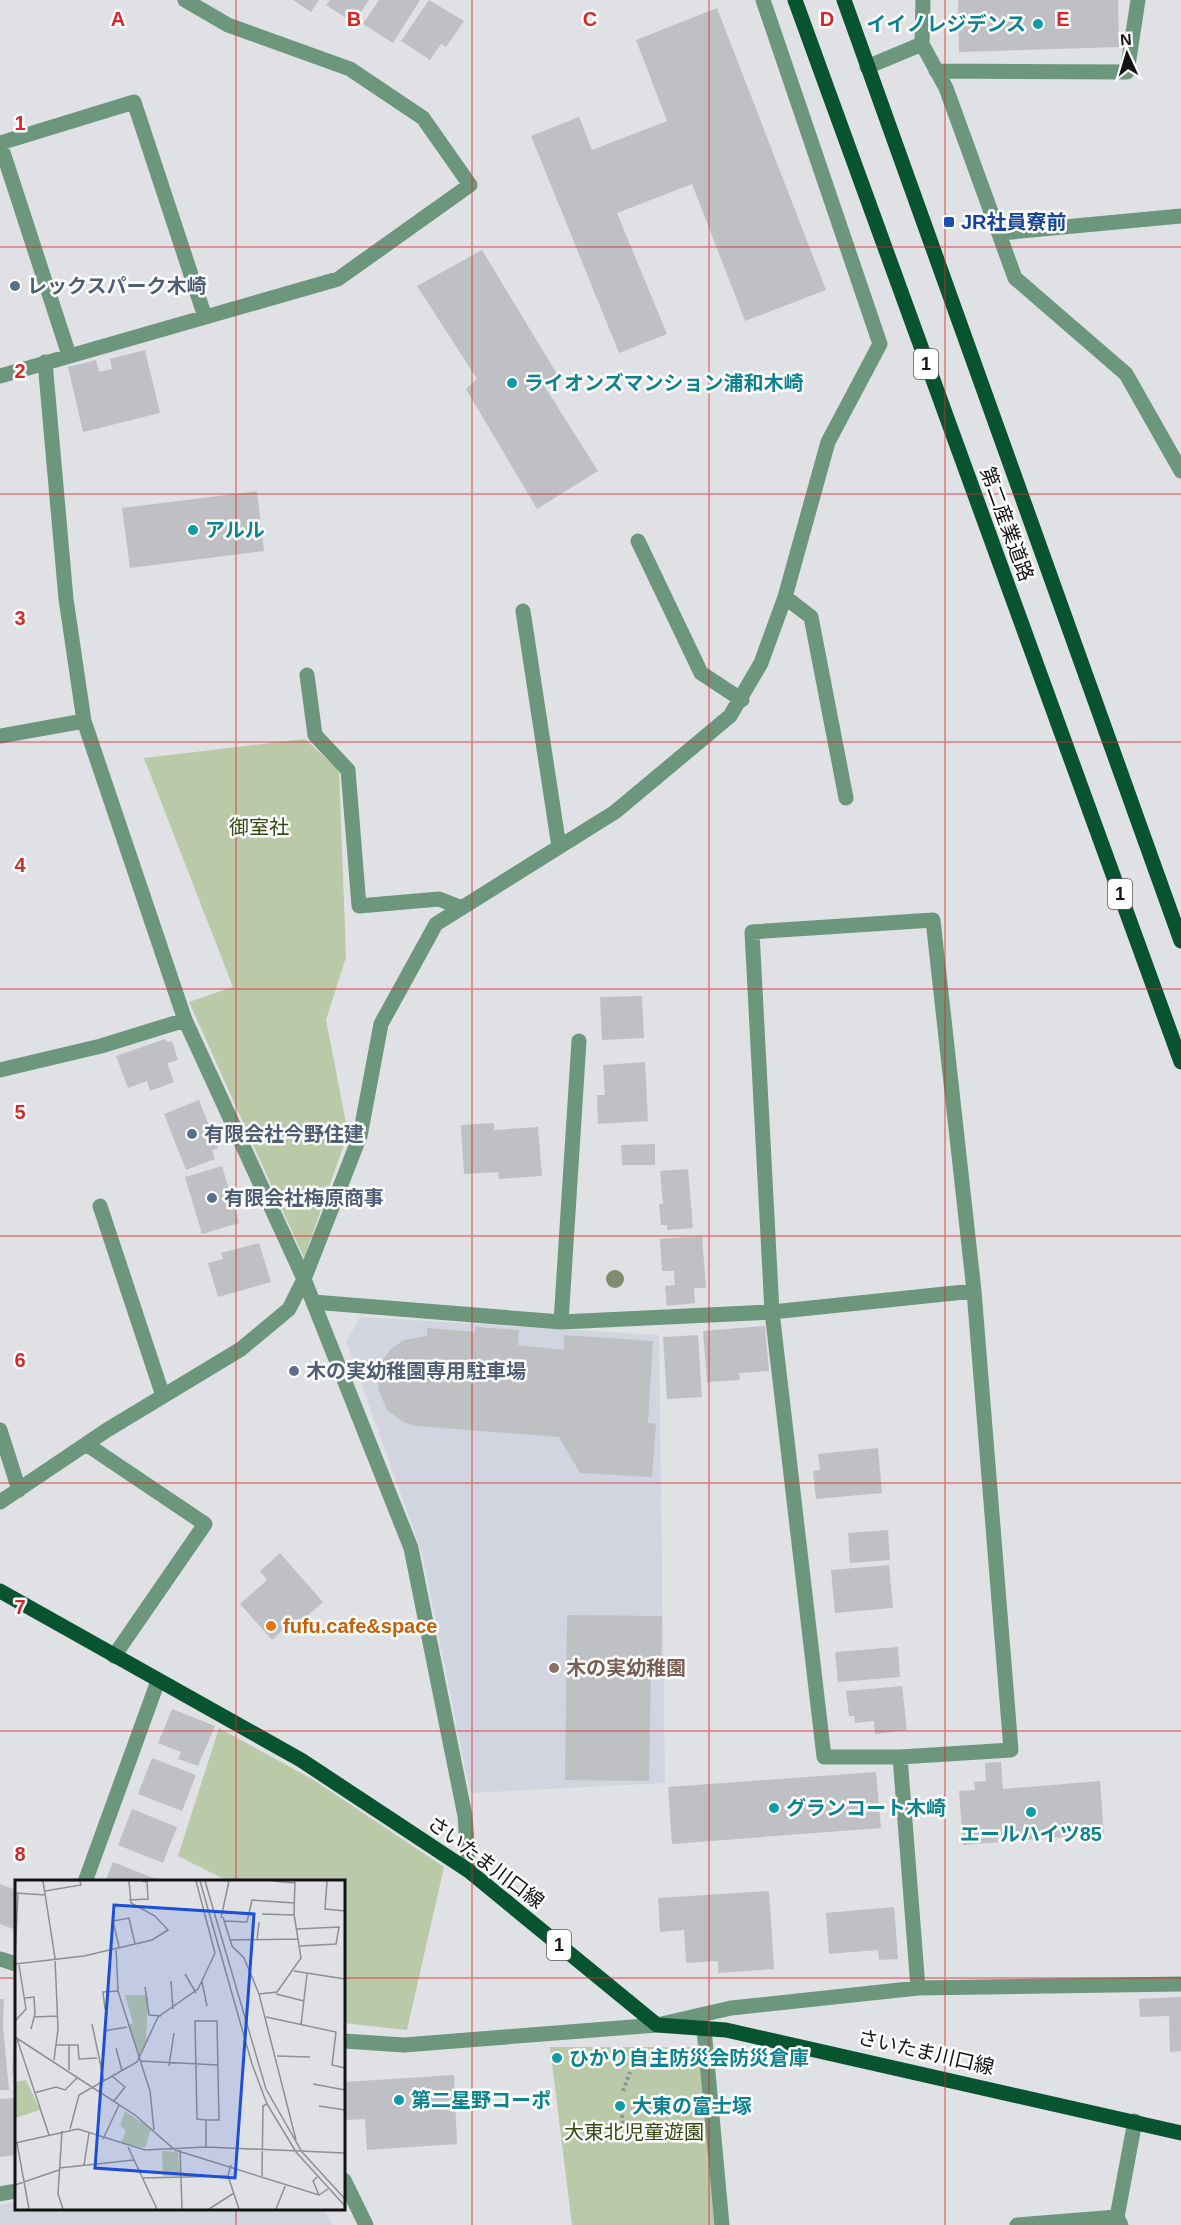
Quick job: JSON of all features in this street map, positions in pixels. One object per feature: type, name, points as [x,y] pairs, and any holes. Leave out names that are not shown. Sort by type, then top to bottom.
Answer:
[{"type":"main road","name":"第二産業道路","points":[[795,0],[1181,1062]]},
{"type":"main road","name":"第二産業道路","points":[[844,0],[1181,941]]},
{"type":"main road","name":"さいたま川口線","points":[[0,1591],[302,1760],[470,1871],[657,2025],[726,2030],[1181,2133]]},
{"type":"street","points":[[0,376],[339,279],[470,185],[423,118],[350,69],[228,26],[185,0]]},
{"type":"street","points":[[0,1502],[87,1444],[241,1349],[289,1309],[304,1279],[360,1136],[381,1024],[436,924],[615,812],[730,716],[742,700],[761,663],[785,597],[828,442],[880,344],[763,0]]},
{"type":"street","points":[[923,0],[922,44],[946,88],[1001,233],[1015,278],[1126,374],[1181,471]]},
{"type":"street","points":[[936,71],[1127,72],[1138,0]]},
{"type":"street","points":[[867,67],[922,44]]},
{"type":"street","points":[[69,355],[0,143],[134,102],[205,317]]},
{"type":"street","points":[[1001,233],[1181,216]]},
{"type":"street","points":[[45,362],[66,599],[84,721],[185,1020],[304,1279],[411,1548],[465,1816],[470,1871]]},
{"type":"street","points":[[638,541],[700,673],[742,700]]},
{"type":"street","points":[[785,597],[812,617],[846,798]]},
{"type":"street","points":[[524,611],[559,847]]},
{"type":"street","points":[[307,675],[315,735],[348,770],[359,906],[439,899],[462,908]]},
{"type":"street","points":[[0,736],[84,721]]},
{"type":"street","points":[[933,920],[975,1291],[1011,1750],[900,1757],[824,1757],[772,1311],[752,932],[933,920]]},
{"type":"street","points":[[0,1070],[101,1046],[185,1020]]},
{"type":"street","points":[[561,1322],[579,1041]]},
{"type":"street","points":[[100,1206],[163,1396]]},
{"type":"street","points":[[313,1302],[561,1322],[772,1311],[975,1291]]},
{"type":"street","points":[[0,1430],[19,1490]]},
{"type":"street","points":[[87,1444],[205,1524],[114,1656]]},
{"type":"street","points":[[85,1880],[159,1681]]},
{"type":"street","points":[[900,1757],[918,1988]]},
{"type":"street","points":[[0,1959],[15,1964]]},
{"type":"street","points":[[345,2041],[404,2045],[657,2025],[731,2008],[918,1988],[1181,1984]]},
{"type":"street","points":[[704,2029],[722,2225]]},
{"type":"street","points":[[1017,2225],[1119,2221],[1135,2121]]},
{"type":"street","points":[[345,2182],[366,2225]]},
{"type":"street","points":[[0,2194],[15,2191]]},
{"type":"path","points":[[623,2091],[630,2072]]},
{"type":"path","points":[[621,2109],[625,2138]]},
{"type":"shaded area","name":"木の実幼稚園","points":[[361,1317],[659,1335],[665,1783],[470,1793],[422,1553],[346,1341]]},
{"type":"shaded area","points":[[15,2202],[15,2210],[324,2210],[333,2225],[0,2225],[0,2205]]},
{"type":"green space","name":"御室社","points":[[305,739],[339,770],[346,957],[326,1020],[348,1133],[304,1258],[189,1002],[233,987],[144,758]]},
{"type":"green space","points":[[219,1728],[312,1779],[444,1867],[407,2030],[345,2023],[345,1880],[226,1880],[178,1856]]},
{"type":"green space","name":"大東北児童遊園","points":[[550,2047],[689,2047],[700,2050],[716,2225],[572,2225]]},
{"type":"building","points":[[293,0],[319,0],[311,12]]},
{"type":"building","points":[[330,0],[369,0],[354,23],[326,5]]},
{"type":"building","points":[[379,0],[420,0],[393,43],[363,24]]},
{"type":"building","points":[[429,0],[464,21],[446,47],[441,44],[430,60],[401,41]]},
{"type":"building","name":"イイノレジデンス","points":[[958,0],[1118,0],[1119,47],[959,52]]},
{"type":"building","points":[[717,8],[826,290],[745,321],[692,184],[617,213],[667,334],[619,353],[531,136],[579,117],[592,150],[667,121],[636,40]]},
{"type":"building","name":"ライオンズマンション浦和木崎","points":[[482,250],[560,379],[545,387],[598,471],[537,509],[466,389],[477,379],[417,286]]},
{"type":"building","points":[[145,350],[160,413],[83,432],[68,367],[96,360],[99,372],[112,369],[110,359]]},
{"type":"building","name":"アルル","points":[[257,491],[264,551],[130,568],[122,508]]},
{"type":"building","points":[[642,996],[644,1038],[602,1040],[600,997]]},
{"type":"building","points":[[165,1039],[167,1042],[172,1041],[178,1060],[167,1063],[174,1082],[150,1091],[147,1081],[128,1088],[116,1056]]},
{"type":"building","points":[[645,1062],[648,1121],[598,1124],[597,1095],[605,1095],[603,1065]]},
{"type":"building","points":[[199,1100],[218,1148],[212,1151],[215,1159],[186,1170],[164,1114]]},
{"type":"building","points":[[494,1123],[494,1130],[538,1127],[542,1176],[499,1179],[498,1172],[464,1174],[461,1125]]},
{"type":"building","points":[[655,1144],[655,1165],[622,1165],[621,1145]]},
{"type":"building","points":[[222,1166],[239,1223],[202,1234],[185,1177]]},
{"type":"building","points":[[688,1169],[693,1228],[667,1230],[667,1225],[661,1225],[659,1204],[663,1204],[660,1171]]},
{"type":"building","points":[[702,1236],[706,1288],[694,1288],[695,1303],[667,1306],[665,1286],[675,1285],[674,1271],[662,1271],[660,1239]]},
{"type":"building","points":[[259,1243],[271,1282],[218,1297],[208,1263],[223,1259],[221,1253]]},
{"type":"building","points":[[765,1326],[769,1371],[739,1373],[740,1380],[707,1382],[703,1331]]},
{"type":"building","points":[[475,1327],[519,1330],[518,1345],[564,1350],[564,1335],[653,1341],[648,1423],[656,1424],[652,1477],[580,1473],[559,1437],[416,1426],[403,1422],[387,1410],[379,1391],[377,1376],[382,1360],[392,1348],[404,1340],[427,1336],[427,1328],[475,1332]]},
{"type":"building","points":[[698,1335],[702,1397],[667,1399],[663,1337]]},
{"type":"building","points":[[878,1448],[882,1493],[816,1499],[813,1471],[820,1470],[818,1454]]},
{"type":"building","points":[[888,1530],[890,1560],[850,1563],[848,1533]]},
{"type":"building","points":[[280,1553],[323,1602],[290,1631],[287,1626],[272,1640],[240,1604],[267,1580],[260,1571]]},
{"type":"building","points":[[889,1565],[893,1608],[835,1613],[831,1570]]},
{"type":"building","points":[[567,1615],[662,1616],[661,1669],[651,1668],[649,1781],[565,1780]]},
{"type":"building","points":[[898,1647],[900,1677],[838,1682],[835,1652]]},
{"type":"building","points":[[902,1686],[907,1730],[875,1734],[874,1721],[855,1723],[854,1716],[849,1716],[846,1691]]},
{"type":"building","points":[[172,1709],[215,1726],[198,1766],[178,1759],[181,1752],[158,1743]]},
{"type":"building","points":[[152,1758],[196,1775],[182,1811],[138,1794]]},
{"type":"building","name":"エールハイツ85","points":[[1001,1762],[1003,1789],[1100,1781],[1104,1834],[963,1845],[959,1791],[975,1790],[974,1782],[986,1781],[985,1763]]},
{"type":"building","name":"グランコート木崎","points":[[876,1772],[881,1828],[672,1844],[668,1787]]},
{"type":"building","points":[[132,1809],[177,1827],[163,1863],[118,1845]]},
{"type":"building","points":[[113,1862],[158,1880],[106,1880]]},
{"type":"building","points":[[0,1884],[15,1890],[15,1930],[0,1924]]},
{"type":"building","points":[[769,1891],[774,1969],[718,1973],[718,1961],[686,1963],[684,1930],[660,1932],[658,1898]]},
{"type":"building","points":[[894,1907],[898,1959],[879,1960],[878,1950],[829,1954],[826,1913]]},
{"type":"building","points":[[1181,1997],[1181,2051],[1170,2052],[1169,2016],[1140,2017],[1139,1999]]},
{"type":"building","points":[[0,1999],[4,1999],[3,2026],[9,2090],[0,2090]]},
{"type":"building","points":[[14,2036],[15,2036],[15,2074],[12,2073]]},
{"type":"building","name":"ひかり自主防災会防災倉庫","points":[[561,2051],[564,2063],[554,2065],[551,2052]]},
{"type":"building","name":"第二星野コーポ","points":[[454,2075],[457,2144],[367,2150],[365,2119],[345,2120],[345,2082]]},
{"type":"building","points":[[15,2098],[15,2155],[0,2157],[0,2099]]},
{"type":"place","name":"イイノレジデンス","points":[[1038,24]]},
{"type":"place","name":"JR社員寮前","points":[[949,222]]},
{"type":"place","name":"レックスパーク木崎","points":[[15,286]]},
{"type":"place","name":"ライオンズマンション浦和木崎","points":[[512,383]]},
{"type":"place","name":"アルル","points":[[193,530]]},
{"type":"place","name":"有限会社今野住建","points":[[192,1134]]},
{"type":"place","name":"有限会社梅原商事","points":[[212,1198]]},
{"type":"place","name":"木の実幼稚園専用駐車場","points":[[294,1371]]},
{"type":"place","name":"fufu.cafe&space","points":[[271,1626]]},
{"type":"place","name":"木の実幼稚園","points":[[554,1668]]},
{"type":"place","name":"グランコート木崎","points":[[774,1808]]},
{"type":"place","name":"エールハイツ85","points":[[1031,1812]]},
{"type":"place","name":"ひかり自主防災会防災倉庫","points":[[557,2058]]},
{"type":"place","name":"第二星野コーポ","points":[[399,2100]]},
{"type":"place","name":"大東の富士塚","points":[[620,2106]]}]
